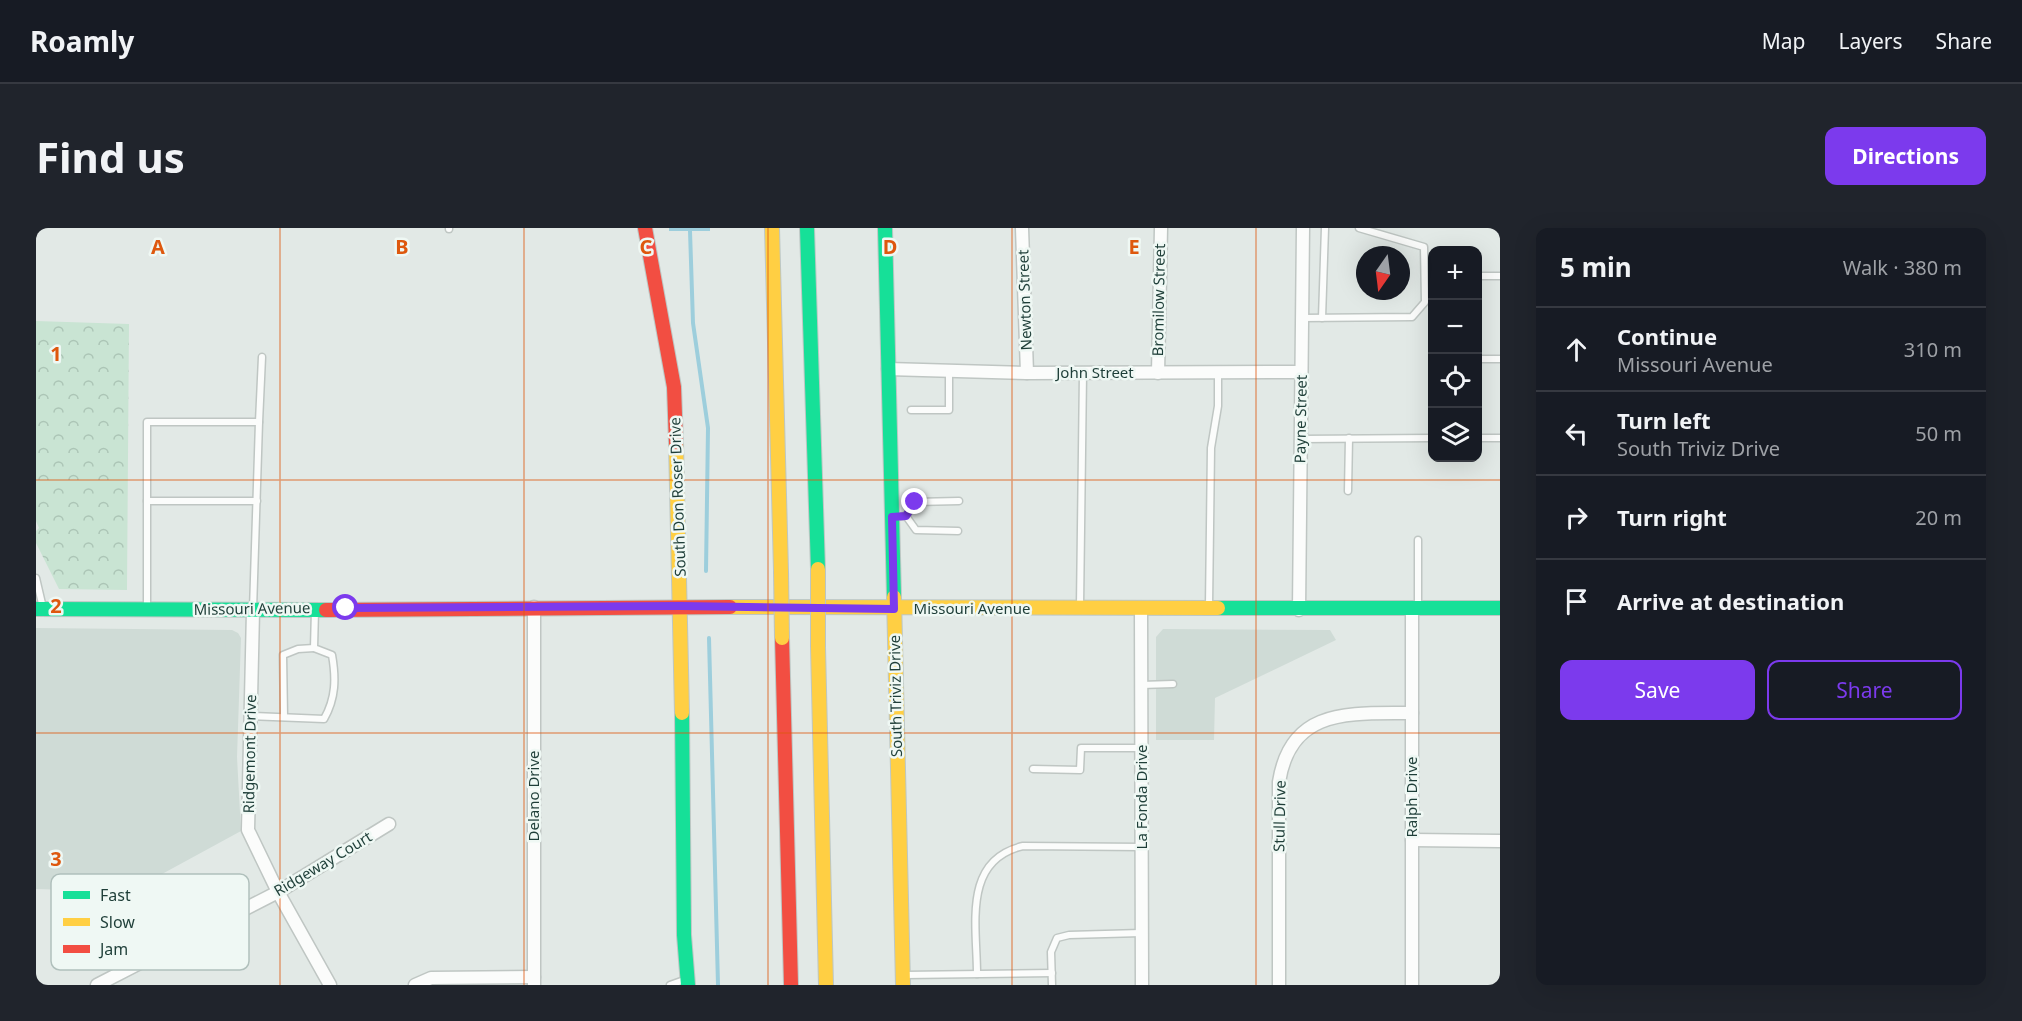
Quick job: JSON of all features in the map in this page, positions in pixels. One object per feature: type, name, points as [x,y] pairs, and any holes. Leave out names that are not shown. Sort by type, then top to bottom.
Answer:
[{"type":"main road","name":"South Don Roser Drive","points":[[645,228],[674,387],[681,606],[684,935],[688,982]]},
{"type":"main road","points":[[772,228],[791,985]]},
{"type":"main road","points":[[807,228],[818,569],[826,985]]},
{"type":"main road","name":"South Triviz Drive","points":[[885,228],[903,980]]},
{"type":"main road","name":"Missouri Avenue","points":[[40,609],[253,610],[681,606],[1209,609]]},
{"type":"main road","points":[[1209,609],[1500,608]]},
{"type":"street","name":"Newton Street","points":[[1023,228],[1027,373]]},
{"type":"street","name":"Bromilow Street","points":[[1158,373],[1161,228]]},
{"type":"street","name":"Payne Street","points":[[1299,610],[1303,228]]},
{"type":"street","name":"John Street","points":[[888,369],[1027,373],[1301,372]]},
{"type":"street","name":"Delano Drive","points":[[534,607],[534,981]]},
{"type":"street","name":"Ralph Drive","points":[[1412,985],[1412,713],[1415,608]]},
{"type":"street","name":"La Fonda Drive","points":[[1141,609],[1142,985]]},
{"type":"street","name":"Ridgemont Drive","points":[[253,610],[248,830],[278,892],[330,985]]},
{"type":"street","name":"Stull Drive","points":[[1279,985],[1279,782],[1282,765],[1291,745],[1305,729],[1327,718],[1348,714],[1412,713]]},
{"type":"street","name":"Ridgeway Court","points":[[249,907],[278,892],[389,824]]},
{"type":"street","points":[[1412,840],[1500,841]]},
{"type":"street","name":"Ridgeway Court","points":[[97,985],[126,970]]},
{"type":"street","points":[[415,985],[431,978],[534,981]]},
{"type":"lane","points":[[1322,318],[1325,228]]},
{"type":"lane","points":[[1302,318],[1412,317],[1425,302],[1424,247],[1359,228]]},
{"type":"lane","points":[[1482,276],[1500,276]]},
{"type":"lane","points":[[253,610],[262,357]]},
{"type":"lane","points":[[1482,359],[1500,359]]},
{"type":"lane","points":[[911,410],[950,410],[949,371]]},
{"type":"lane","points":[[1209,609],[1211,448],[1218,406],[1218,372]]},
{"type":"lane","points":[[1079,609],[1083,373]]},
{"type":"lane","points":[[147,610],[147,422],[259,422]]},
{"type":"lane","points":[[1348,491],[1349,438]]},
{"type":"lane","points":[[1300,439],[1428,438]]},
{"type":"lane","points":[[1482,438],[1500,438]]},
{"type":"lane","points":[[147,501],[257,501]]},
{"type":"lane","points":[[906,516],[915,502],[959,501]]},
{"type":"lane","points":[[892,517],[906,516]]},
{"type":"lane","points":[[906,516],[916,530],[958,531]]},
{"type":"lane","points":[[1415,608],[1418,540]]},
{"type":"lane","points":[[36,578],[40,609]]},
{"type":"lane","points":[[314,648],[315,609]]},
{"type":"lane","points":[[250,716],[324,719],[334,702],[332,655],[314,648],[298,649],[283,656],[284,717]]},
{"type":"lane","points":[[330,674],[333,662]]},
{"type":"lane","points":[[330,681],[334,695]]},
{"type":"lane","points":[[1141,685],[1173,684]]},
{"type":"lane","points":[[1033,769],[1080,770],[1081,748],[1142,748]]},
{"type":"lane","points":[[977,974],[978,886],[989,865],[1007,849],[1023,846],[1142,847]]},
{"type":"lane","points":[[1052,985],[1052,945],[1059,937],[1142,933]]},
{"type":"lane","points":[[903,980],[977,974],[1052,974]]},
{"type":"lane","points":[[670,985],[688,982]]},
{"type":"shaded area","points":[[36,628],[232,630],[238,633],[241,638],[237,757],[241,831],[162,874],[51,874],[51,889],[36,889]]},
{"type":"shaded area","points":[[1163,629],[1330,630],[1336,640],[1215,698],[1214,740],[1156,740],[1156,637]]},
{"type":"green space","points":[[36,321],[129,324],[127,590],[59,589],[36,543],[36,531],[39,528],[36,521]]},
{"type":"water","points":[[669,228],[710,228],[710,231],[669,231]]},
{"type":"waterway","points":[[690,231],[693,323],[708,428],[706,571]]},
{"type":"waterway","points":[[709,638],[718,985]]},
{"type":"traffic: fast","points":[[807,228],[818,569]]},
{"type":"traffic: fast","points":[[885,228],[894,597]]},
{"type":"traffic: fast","points":[[1218,608],[1500,608]]},
{"type":"traffic: fast","points":[[36,609],[326,610]]},
{"type":"traffic: fast","points":[[682,713],[684,935],[688,985]]},
{"type":"traffic: slow","points":[[772,228],[781,571]]},
{"type":"traffic: slow","points":[[676,443],[682,713]]},
{"type":"traffic: slow","points":[[818,569],[818,647]]},
{"type":"traffic: slow","points":[[781,571],[782,638]]},
{"type":"traffic: slow","points":[[894,597],[903,985]]},
{"type":"traffic: slow","points":[[730,607],[1218,608]]},
{"type":"traffic: slow","points":[[818,647],[826,985]]},
{"type":"traffic: jam","points":[[645,228],[674,387],[676,443]]},
{"type":"traffic: jam","points":[[326,610],[730,607]]},
{"type":"traffic: jam","points":[[782,638],[791,985]]},
{"type":"route","points":[[346,608],[681,606],[894,609],[892,517],[906,516],[915,502]]}]
